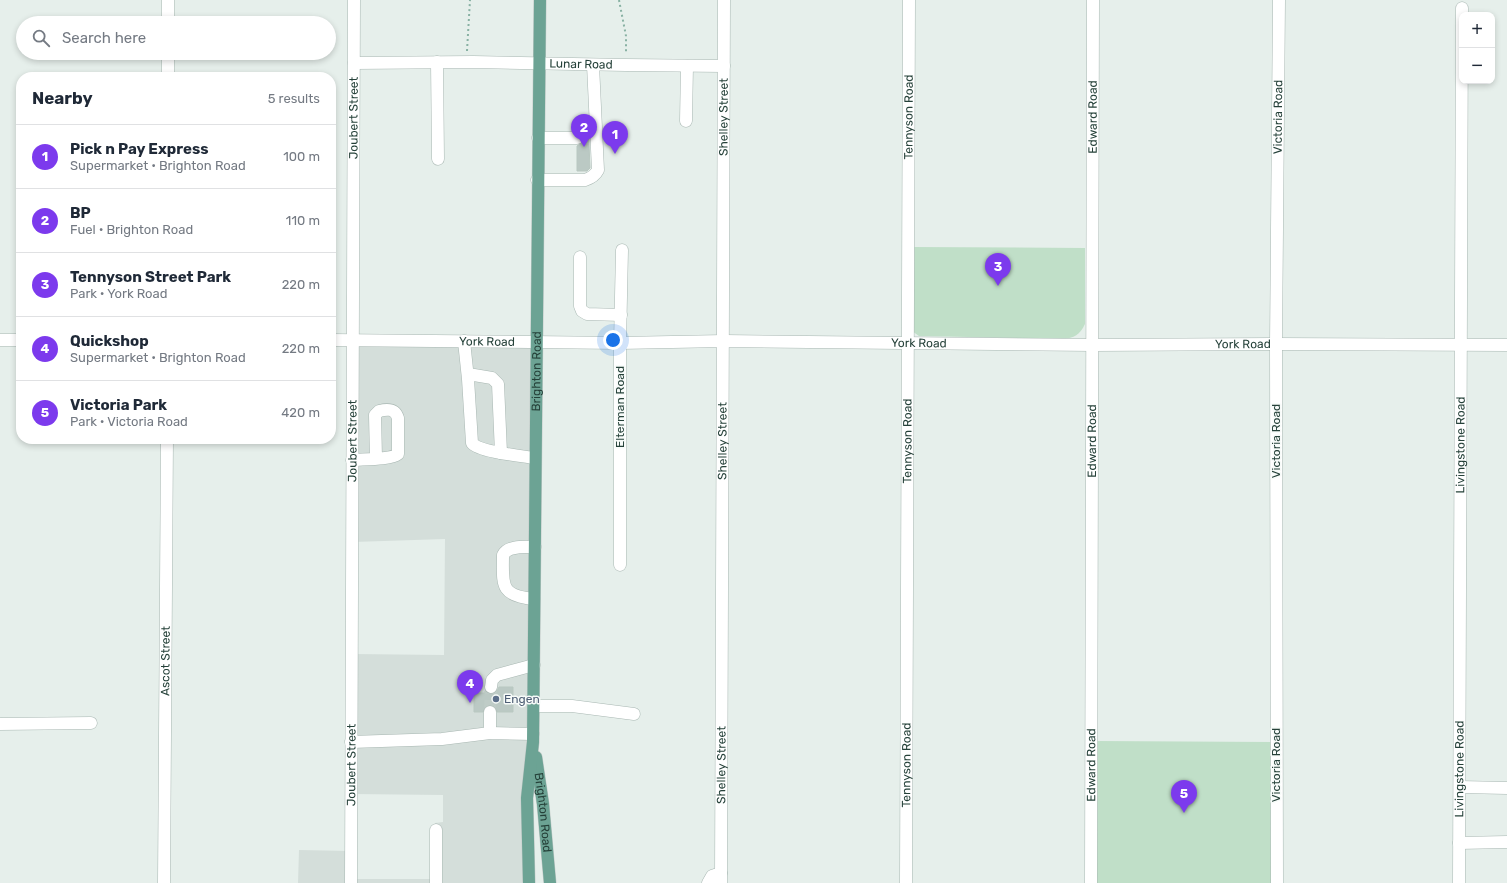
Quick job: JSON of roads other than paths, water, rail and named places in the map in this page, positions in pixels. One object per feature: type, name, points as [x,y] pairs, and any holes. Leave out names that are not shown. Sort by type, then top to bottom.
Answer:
[{"type":"main road","name":"Brighton Road","points":[[529,883],[527,798],[533,738],[534,706],[537,180],[540,0]]},
{"type":"main road","name":"Brighton Road","points":[[533,738],[543,804],[550,883]]},
{"type":"street","points":[[168,0],[168,16]]},
{"type":"street","name":"Joubert Street","points":[[351,883],[354,0]]},
{"type":"street","name":"Shelley Street","points":[[721,878],[724,0]]},
{"type":"street","name":"Tennyson Road","points":[[906,883],[909,0]]},
{"type":"street","name":"Edward Road","points":[[1091,883],[1093,0]]},
{"type":"street","name":"Victoria Road","points":[[1277,883],[1276,344],[1278,0]]},
{"type":"street","name":"Livingstone Road","points":[[1459,883],[1462,8]]},
{"type":"street","points":[[168,60],[168,72]]},
{"type":"street","points":[[437,62],[438,159]]},
{"type":"street","name":"Lunar Road","points":[[354,63],[540,62],[593,65],[724,66]]},
{"type":"street","points":[[537,180],[585,180],[592,178],[598,170],[595,138],[593,65]]},
{"type":"street","points":[[686,121],[687,66]]},
{"type":"street","points":[[538,138],[577,138]]},
{"type":"street","name":"Elterman Road","points":[[620,565],[620,343],[622,250]]},
{"type":"street","points":[[580,257],[580,306],[582,311],[587,314],[621,315]]},
{"type":"street","points":[[0,340],[16,340]]},
{"type":"street","name":"York Road","points":[[336,340],[620,343],[724,341],[1092,345],[1507,345]]},
{"type":"street","points":[[464,341],[468,374],[472,443],[474,446],[483,450],[535,458]]},
{"type":"street","points":[[468,374],[492,378],[498,384],[501,452]]},
{"type":"street","name":"Ascot Street","points":[[164,883],[167,444]]},
{"type":"street","points":[[352,460],[376,458]]},
{"type":"street","points":[[534,599],[522,598],[511,594],[506,590],[503,584],[503,555],[505,551],[510,548],[535,547]]},
{"type":"street","points":[[491,687],[492,680],[497,675],[534,665]]},
{"type":"street","points":[[534,706],[572,706],[634,714]]},
{"type":"street","points":[[490,712],[490,733]]},
{"type":"street","points":[[0,724],[90,723]]},
{"type":"street","points":[[351,742],[442,739],[490,733],[533,738]]},
{"type":"street","points":[[1460,787],[1507,788]]},
{"type":"street","points":[[436,830],[436,883]]},
{"type":"street","points":[[1459,843],[1507,842]]},
{"type":"street","points":[[708,883],[712,876],[721,878]]},
{"type":"tunnel","points":[[577,138],[593,138]]},
{"type":"tunnel","points":[[490,712],[491,687]]},
{"type":"place","name":"BP","points":[[584,147]]},
{"type":"place","name":"Pick n Pay Express","points":[[615,154]]},
{"type":"place","name":"Tennyson Street Park","points":[[998,286]]},
{"type":"place","name":"Engen","points":[[496,699]]},
{"type":"place","name":"Quickshop","points":[[470,703]]},
{"type":"place","name":"Victoria Park","points":[[1184,813]]}]
